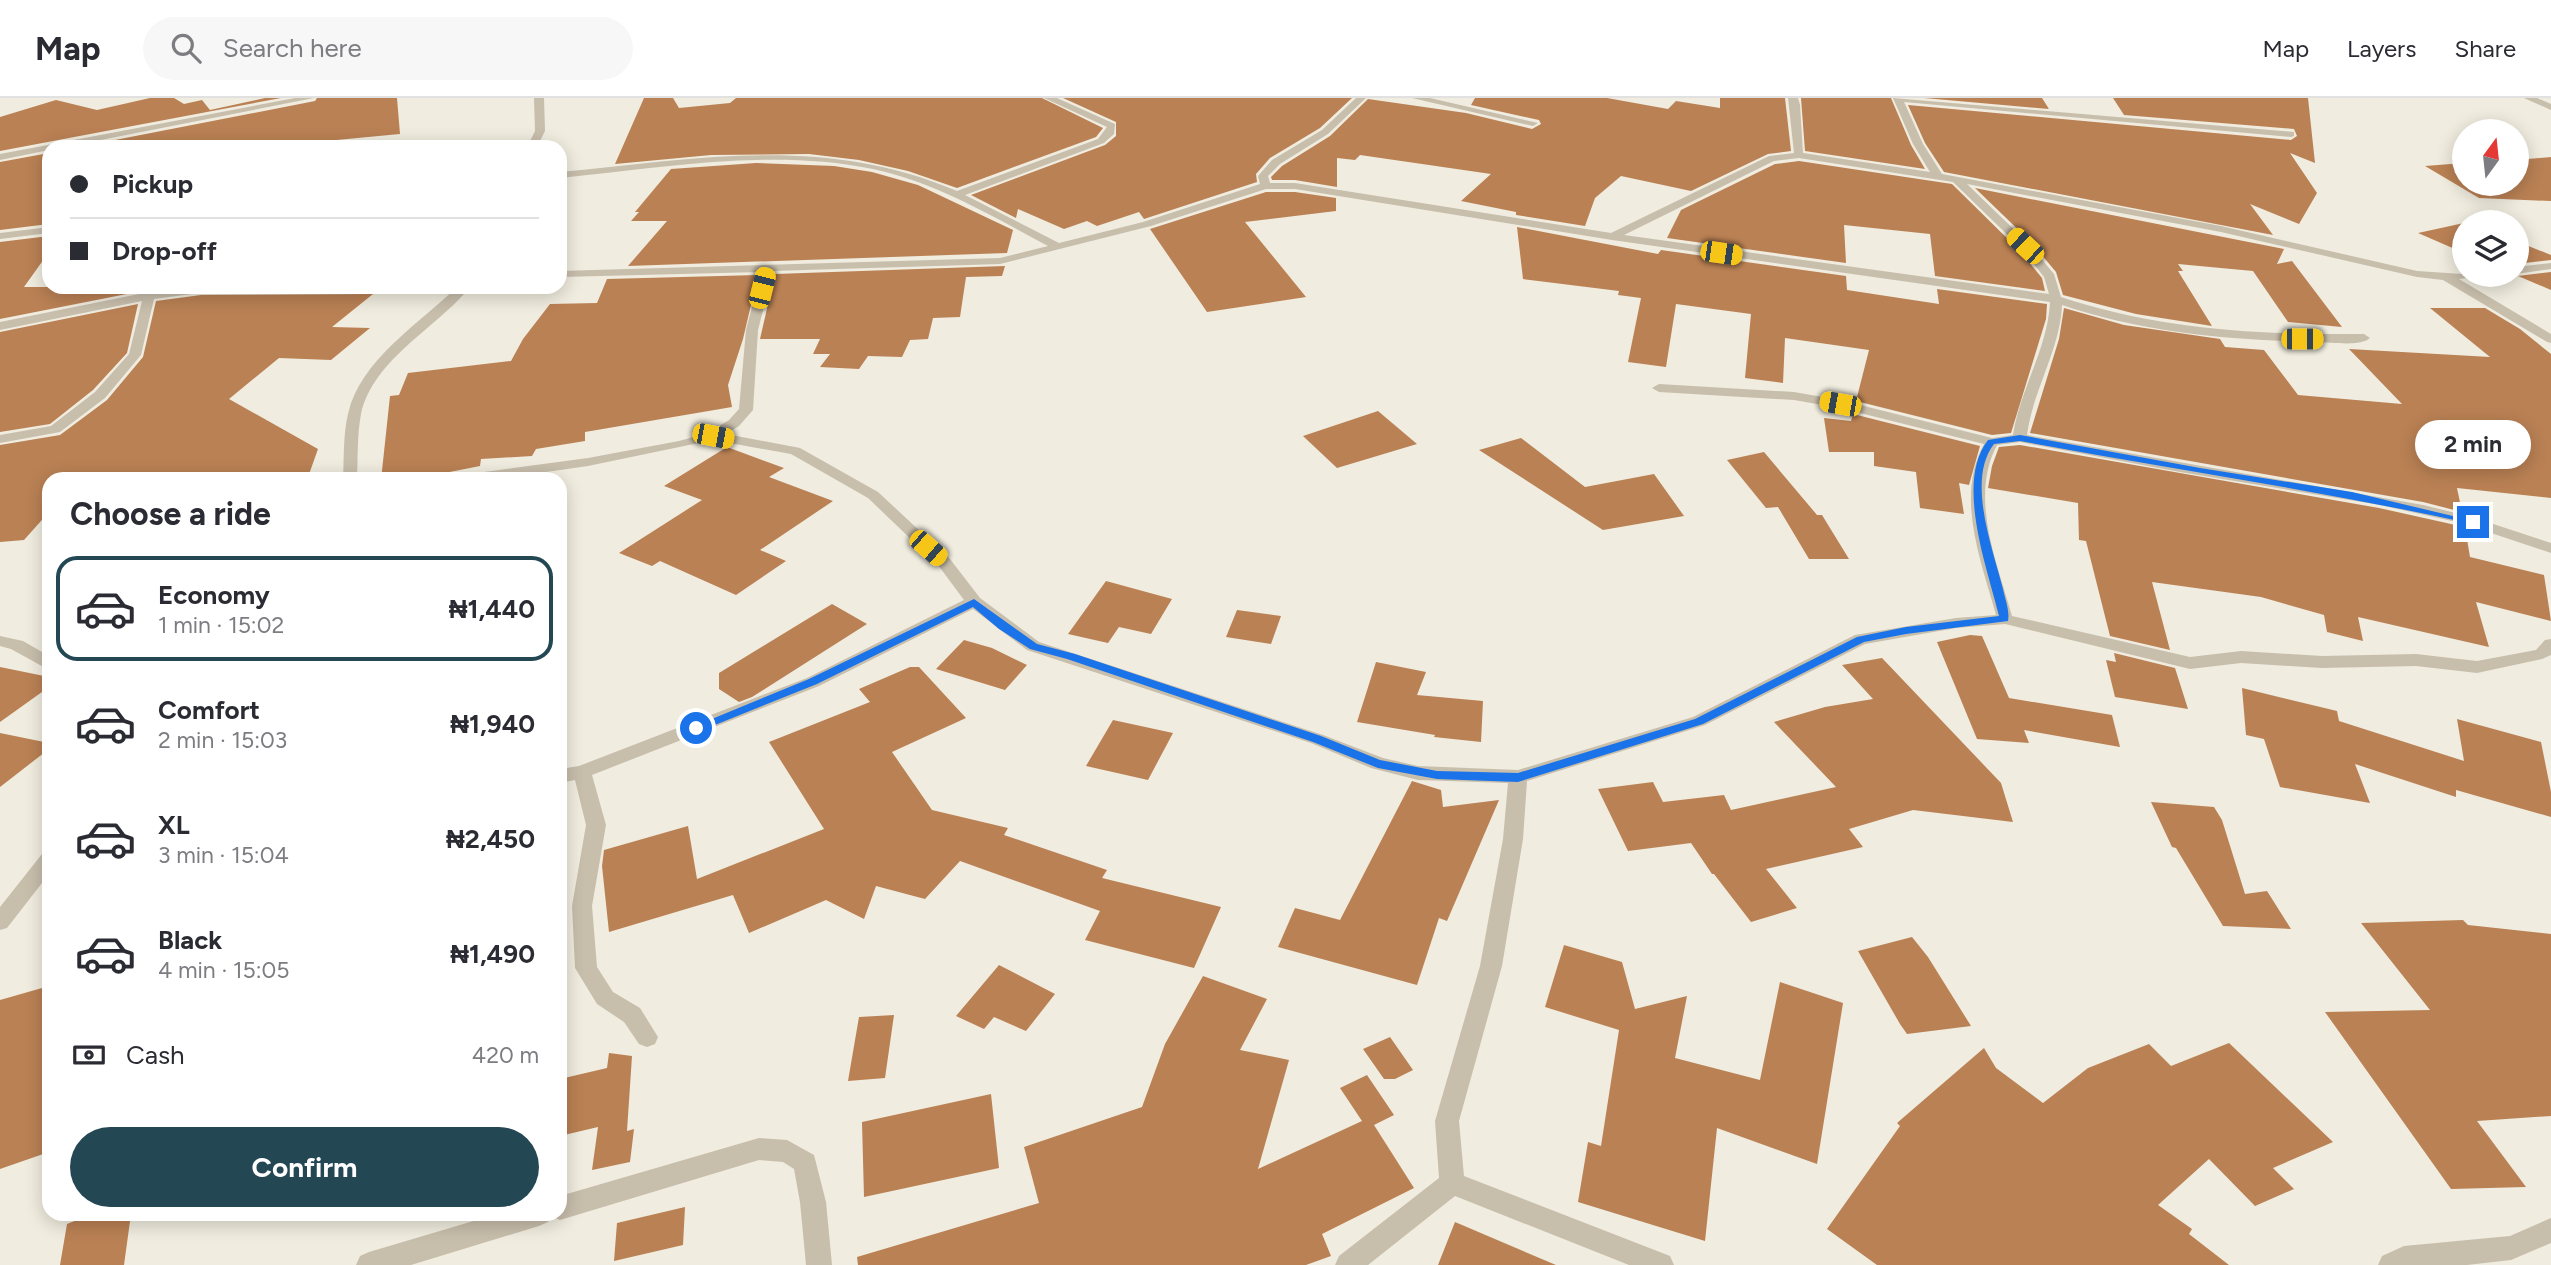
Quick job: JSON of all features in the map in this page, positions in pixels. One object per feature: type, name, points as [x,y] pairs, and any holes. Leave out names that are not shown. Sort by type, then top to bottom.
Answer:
[{"type":"street","points":[[87,140],[309,98]]},
{"type":"street","points":[[956,195],[1101,141],[1109,134],[1112,126],[1049,98]]},
{"type":"street","points":[[1265,186],[1263,176],[1276,162],[1325,132],[1361,98]]},
{"type":"street","points":[[1418,98],[1533,123]]},
{"type":"street","points":[[1793,98],[1796,105],[1796,144],[1800,155]]},
{"type":"street","points":[[2529,98],[2551,107]]},
{"type":"street","points":[[536,140],[540,131],[542,99]]},
{"type":"street","points":[[1938,176],[1918,144],[1898,99],[2291,134]]},
{"type":"street","points":[[0,157],[42,149]]},
{"type":"street","points":[[1612,237],[1772,158],[1800,155],[1956,179],[2221,229],[2378,267],[2452,276]]},
{"type":"street","points":[[567,174],[730,159],[818,159],[852,163],[916,178],[1057,246]]},
{"type":"street","points":[[1956,179],[2025,246],[2050,276],[2056,299],[2055,323],[2024,409],[2020,438]]},
{"type":"street","points":[[567,274],[1000,261],[1147,224],[1265,186],[1294,186],[1612,237],[2056,299],[2117,319],[2218,333],[2302,339],[2364,338]]},
{"type":"street","points":[[0,236],[42,231]]},
{"type":"street","points":[[2529,269],[2551,266]]},
{"type":"street","points":[[513,472],[588,462],[680,445],[713,436],[734,423],[746,410],[752,330],[768,267]]},
{"type":"street","points":[[2445,277],[2551,339]]},
{"type":"street","points":[[0,326],[136,294]]},
{"type":"street","points":[[0,439],[55,429],[100,395],[135,355],[148,294]]},
{"type":"street","points":[[350,472],[349,450],[361,394],[377,373],[457,294]]},
{"type":"street","points":[[1659,388],[1794,396],[1840,404],[1992,442],[2020,438],[2379,500],[2493,526],[2551,548]]},
{"type":"street","points":[[713,436],[795,451],[873,495],[944,562],[974,602],[1003,626],[1034,646],[1317,739],[1378,763],[1418,773],[1518,777],[1699,721],[1861,639],[1906,630],[2005,619],[2190,663],[2241,657],[2322,662],[2416,660],[2477,667],[2542,654],[2551,644]]},
{"type":"street","points":[[1992,442],[1983,453],[1977,479],[1978,505],[2005,619]]},
{"type":"street","points":[[567,775],[582,772],[813,682],[974,602]]},
{"type":"street","points":[[0,641],[17,645],[42,660]]},
{"type":"street","points":[[582,772],[596,825],[582,905],[586,968],[605,998],[632,1015],[646,1037]]},
{"type":"street","points":[[1452,1183],[1447,1121],[1490,966],[1513,839],[1518,777]]},
{"type":"street","points":[[0,922],[42,868]]},
{"type":"street","points":[[567,1207],[759,1149],[787,1151],[805,1163],[813,1202],[819,1265]]},
{"type":"street","points":[[1348,1265],[1452,1183]]},
{"type":"street","points":[[1452,1183],[1661,1265]]},
{"type":"street","points":[[369,1265],[516,1221]]},
{"type":"street","points":[[2391,1265],[2404,1259],[2511,1248],[2551,1230]]},
{"type":"building","points":[[150,98],[174,98],[184,104],[202,100],[210,110],[265,98],[281,98],[58,140],[42,140],[42,143],[0,151],[0,117],[56,100],[97,110]]},
{"type":"building","points":[[317,98],[397,98],[400,134],[336,140],[115,140],[315,101]]},
{"type":"building","points":[[644,98],[673,98],[679,108],[730,103],[736,98],[1042,98],[1103,128],[1096,137],[957,188],[908,171],[859,160],[809,154],[711,155],[615,164]]},
{"type":"building","points":[[1063,98],[1352,98],[1320,128],[1270,158],[1256,174],[1257,182],[1144,219],[1139,212],[1097,226],[1087,221],[1064,229],[1018,209],[1016,218],[971,195],[1105,145],[1116,136],[1116,122]]},
{"type":"building","points":[[1475,98],[1607,98],[1668,109],[1676,101],[1720,108],[1720,98],[1785,98],[1791,151],[1768,154],[1691,191],[1621,176],[1595,198],[1585,226],[1516,215],[1516,212],[1461,201],[1491,174],[1360,155],[1355,160],[1337,158],[1337,187],[1295,180],[1272,180],[1271,177],[1282,166],[1330,136],[1368,99],[1466,113],[1532,129],[1541,124],[1539,120],[1471,105]]},
{"type":"building","points":[[1801,98],[1891,98],[1911,145],[1925,169],[1805,151]]},
{"type":"building","points":[[1924,98],[2042,98],[2049,109]]},
{"type":"building","points":[[2113,98],[2308,98],[2315,163],[2290,153],[2317,193],[2299,224],[2250,204],[2273,235],[1944,172],[1925,143],[1908,105],[2291,140],[2297,136],[2294,129],[2124,115]]},
{"type":"building","points":[[42,154],[42,225],[0,230],[0,162]]},
{"type":"building","points":[[2551,157],[2551,201],[2476,196],[2529,196],[2529,159]]},
{"type":"building","points":[[1799,161],[1952,184],[2019,250],[2042,278],[2045,291],[1935,276],[1930,234],[1844,225],[1846,263],[1667,238],[1681,210],[1775,164]]},
{"type":"building","points":[[756,163],[834,166],[872,172],[918,185],[1013,230],[1007,253],[628,266],[667,221],[631,221],[639,212],[635,212],[671,169]]},
{"type":"building","points":[[2452,164],[2452,182],[2425,166]]},
{"type":"building","points":[[1975,188],[2284,249],[2277,264],[2292,261],[2342,327],[2288,322],[2253,271],[2178,264],[2183,271],[2178,271],[2212,326],[2136,314],[2063,295],[2056,272],[2031,242]]},
{"type":"building","points":[[1266,192],[1295,192],[1336,198],[1336,211],[1245,222],[1306,297],[1207,312],[1150,229]]},
{"type":"building","points":[[2452,226],[2452,248],[2418,233]]},
{"type":"building","points":[[1517,227],[1658,254],[1661,250],[1846,276],[1847,290],[1939,304],[1937,289],[2047,304],[2046,319],[2011,433],[1992,435],[1856,401],[1869,350],[1785,338],[1783,383],[1745,378],[1751,314],[1676,304],[1666,367],[1628,362],[1641,298],[1618,295],[1619,291],[1523,279]]},
{"type":"building","points":[[42,237],[42,262],[24,287],[42,287],[42,294],[127,294],[0,319],[0,242]]},
{"type":"building","points":[[2529,246],[2551,255],[2551,260],[2529,263]]},
{"type":"building","points":[[1005,266],[1002,276],[966,277],[960,317],[933,318],[928,339],[910,340],[902,357],[868,356],[859,369],[820,367],[830,354],[813,354],[820,339],[760,339],[775,274]]},
{"type":"building","points":[[2551,272],[2551,290],[2529,281],[2529,275]]},
{"type":"building","points":[[758,275],[743,339],[728,385],[732,407],[585,432],[585,441],[536,449],[532,456],[481,459],[480,466],[450,472],[382,472],[390,396],[399,395],[408,373],[511,361],[523,339],[550,304],[597,303],[607,279]]},
{"type":"building","points":[[373,294],[332,327],[370,328],[331,360],[279,358],[229,399],[318,449],[310,472],[42,472],[42,520],[24,540],[0,542],[0,445],[60,435],[107,400],[143,357],[156,301],[201,295]]},
{"type":"building","points":[[138,304],[127,353],[93,390],[50,424],[0,432],[0,332]]},
{"type":"building","points":[[2064,308],[2124,325],[2220,339],[2225,347],[2264,350],[2298,395],[2402,404],[2349,349],[2490,357],[2430,308],[2485,308],[2520,329],[2551,354],[2551,498],[2457,488],[2462,512],[2423,502],[2030,433],[2059,339]]},
{"type":"building","points":[[1378,411],[1417,444],[1337,468],[1303,436]]},
{"type":"building","points":[[1853,414],[1980,446],[1969,485],[1959,483],[1964,514],[1920,508],[1916,472],[1874,466],[1874,452],[1829,452],[1824,418],[1851,421]]},
{"type":"building","points":[[1521,438],[1585,487],[1654,474],[1684,516],[1603,530],[1479,450]]},
{"type":"building","points":[[2020,445],[2379,508],[2465,527],[2470,557],[2544,575],[2551,621],[2476,602],[2489,647],[2358,617],[2363,641],[2327,632],[2324,615],[2261,597],[2152,582],[2170,650],[2110,636],[2086,541],[2079,540],[2078,503],[1988,488],[1999,447]]},
{"type":"building","points":[[727,447],[784,468],[769,477],[833,501],[760,550],[786,561],[736,595],[660,561],[652,566],[619,553],[702,500],[664,486]]},
{"type":"building","points":[[1764,452],[1817,515],[1822,515],[1849,559],[1809,559],[1778,507],[1766,508],[1727,460]]},
{"type":"building","points":[[1106,581],[1172,599],[1151,634],[1119,627],[1108,643],[1068,634]]},
{"type":"building","points":[[832,604],[867,624],[752,697],[739,702],[719,689],[719,673]]},
{"type":"building","points":[[1237,610],[1281,616],[1271,644],[1226,637]]},
{"type":"building","points":[[1970,635],[1982,636],[2009,698],[2112,715],[2120,747],[2024,730],[2029,743],[1977,739],[1937,642]]},
{"type":"building","points":[[964,640],[992,648],[1027,665],[1005,690],[936,669]]},
{"type":"building","points":[[2114,653],[2175,668],[2188,709],[2115,697],[2106,660],[2116,662]]},
{"type":"building","points":[[1882,658],[2001,783],[2013,822],[1913,810],[1849,829],[1863,847],[1766,869],[1797,908],[1751,922],[1691,843],[1628,851],[1598,789],[1653,782],[1663,802],[1724,795],[1731,810],[1836,787],[1774,722],[1825,707],[1873,699],[1842,665]]},
{"type":"building","points":[[1376,662],[1426,672],[1417,695],[1483,701],[1481,742],[1434,737],[1435,735],[1357,722]]},
{"type":"building","points":[[0,667],[42,676],[42,692],[0,722]]},
{"type":"building","points":[[910,667],[919,667],[966,718],[892,752],[932,810],[1008,828],[1004,835],[1107,870],[1102,878],[1221,907],[1194,968],[1085,940],[1100,911],[960,861],[925,899],[876,886],[864,919],[826,900],[749,933],[733,895],[609,932],[602,866],[604,850],[688,826],[697,879],[824,829],[769,742],[870,702],[859,689]]},
{"type":"building","points":[[2242,688],[2337,711],[2339,721],[2464,761],[2457,719],[2541,742],[2551,792],[2551,817],[2456,790],[2456,797],[2355,764],[2370,803],[2280,787],[2264,739],[2246,735]]},
{"type":"building","points":[[1113,720],[1173,733],[1148,780],[1086,766]]},
{"type":"building","points":[[0,733],[42,742],[42,754],[0,787]]},
{"type":"building","points":[[1412,781],[1441,790],[1443,807],[1499,800],[1447,921],[1439,918],[1417,985],[1278,947],[1295,908],[1340,920]]},
{"type":"building","points":[[2151,802],[2214,807],[2222,820],[2245,894],[2267,891],[2291,929],[2223,926],[2176,848],[2172,847]]},
{"type":"building","points":[[2463,920],[2468,925],[2551,934],[2551,1116],[2477,1121],[2526,1187],[2451,1189],[2325,1012],[2430,1010],[2361,923]]},
{"type":"building","points":[[1912,937],[1928,957],[1971,1026],[1907,1034],[1900,1024],[1858,951]]},
{"type":"building","points":[[1564,945],[1622,962],[1635,1009],[1687,996],[1675,1058],[1760,1080],[1780,982],[1843,1003],[1817,1164],[1717,1128],[1705,1241],[1578,1202],[1588,1142],[1601,1146],[1619,1030],[1545,1007]]},
{"type":"building","points":[[999,965],[1055,994],[1026,1031],[994,1017],[984,1029],[956,1016]]},
{"type":"building","points":[[1203,976],[1267,999],[1240,1050],[1289,1060],[1258,1169],[1362,1121],[1340,1088],[1367,1075],[1394,1115],[1374,1125],[1414,1188],[1322,1234],[1331,1256],[1306,1265],[858,1265],[857,1257],[1039,1203],[1024,1147],[1142,1107],[1165,1044]]},
{"type":"building","points":[[42,988],[42,1154],[0,1169],[0,1000]]},
{"type":"building","points":[[894,1015],[885,1078],[848,1081],[859,1017]]},
{"type":"building","points":[[1390,1037],[1413,1070],[1395,1079],[1384,1079],[1363,1049]]},
{"type":"building","points":[[2229,1043],[2333,1142],[2273,1168],[2294,1189],[2255,1206],[2209,1159],[2158,1205],[2192,1229],[2189,1234],[2229,1265],[1877,1265],[1827,1229],[1900,1126],[1897,1123],[1984,1048],[1996,1068],[2043,1103],[2088,1068],[2149,1044],[2171,1066]]},
{"type":"building","points":[[609,1053],[632,1056],[627,1131],[634,1129],[630,1162],[592,1170],[598,1127],[567,1134],[567,1077],[607,1068]]},
{"type":"building","points":[[991,1094],[999,1168],[864,1197],[862,1122]]},
{"type":"building","points":[[685,1207],[683,1245],[614,1261],[617,1223]]},
{"type":"building","points":[[74,1221],[130,1221],[124,1265],[60,1265],[67,1224]]},
{"type":"building","points":[[1455,1222],[1556,1265],[1438,1265]]},
{"type":"route","points":[[696,728],[813,682],[974,602],[1003,626],[1034,646],[1317,739],[1378,763],[1418,773],[1456,777],[1518,777],[1699,721],[1861,639],[1956,623],[2005,619],[1978,505],[1977,479],[1983,453],[1992,442],[2020,438],[2352,495],[2473,522]]}]
